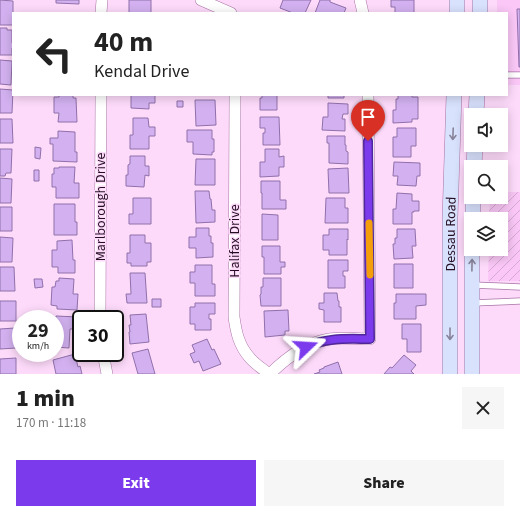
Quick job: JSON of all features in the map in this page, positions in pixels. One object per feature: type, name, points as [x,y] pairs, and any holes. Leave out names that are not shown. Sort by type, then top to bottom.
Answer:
[{"type":"main road","points":[[457,0],[457,12]]},
{"type":"main road","points":[[480,0],[480,12]]},
{"type":"main road","name":"Dessau Road","points":[[450,374],[450,218],[454,96]]},
{"type":"main road","points":[[476,108],[477,96]]},
{"type":"main road","name":"Dessau Road","points":[[472,256],[472,374]]},
{"type":"main road","points":[[450,283],[472,284]]},
{"type":"main road","points":[[450,304],[472,303]]},
{"type":"street","points":[[101,12],[102,0]]},
{"type":"street","points":[[201,0],[230,12]]},
{"type":"street","points":[[360,0],[363,12]]},
{"type":"street","name":"Marlborough Drive","points":[[100,310],[101,96]]},
{"type":"street","name":"Halifax Drive","points":[[235,96],[234,317],[236,334],[241,346],[249,357],[270,374]]},
{"type":"street","points":[[270,374],[283,361],[314,343],[330,339],[370,339],[368,96]]},
{"type":"street","points":[[105,362],[107,374]]},
{"type":"lane","points":[[508,74],[520,74]]},
{"type":"lane","points":[[472,284],[520,287]]},
{"type":"lane","points":[[472,303],[520,301]]},
{"type":"shaded area","points":[[497,0],[520,0],[520,85],[508,85],[508,12],[497,12]]},
{"type":"shaded area","points":[[508,192],[520,192],[520,281],[488,281],[489,256],[508,256],[508,212],[489,212],[490,204],[508,204]]},
{"type":"building","points":[[0,0],[13,1],[12,25],[0,25]]},
{"type":"building","points":[[56,0],[79,0],[79,4],[56,3]]},
{"type":"building","points":[[129,0],[151,0],[151,12],[129,12]]},
{"type":"building","points":[[283,0],[311,0],[305,12],[290,12],[280,8]]},
{"type":"building","points":[[320,0],[330,0],[330,2],[346,8],[344,12],[315,12]]},
{"type":"building","points":[[391,0],[414,0],[414,12],[395,12],[395,7],[391,7]]},
{"type":"building","points":[[517,9],[520,9],[520,67],[519,67]]},
{"type":"building","points":[[0,28],[7,28],[7,30],[12,30],[12,55],[0,55]]},
{"type":"building","points":[[0,60],[12,61],[11,85],[0,84]]},
{"type":"building","points":[[0,89],[12,90],[12,113],[0,113]]},
{"type":"building","points":[[73,96],[73,98],[76,98],[77,122],[58,122],[59,113],[54,113],[54,97]]},
{"type":"building","points":[[131,96],[155,96],[155,103],[149,103],[149,109],[131,108]]},
{"type":"building","points":[[262,96],[277,96],[277,110],[260,110],[260,98],[262,98]]},
{"type":"building","points":[[328,96],[344,96],[344,98],[328,98]]},
{"type":"building","points":[[398,96],[418,97],[418,119],[412,119],[412,122],[393,123],[393,110],[396,110],[396,99],[398,99]]},
{"type":"building","points":[[195,100],[215,100],[216,125],[196,126]]},
{"type":"building","points":[[177,101],[183,101],[183,107],[177,107]]},
{"type":"building","points":[[328,103],[348,104],[348,114],[343,114],[342,119],[345,119],[345,131],[322,130],[323,117],[328,117]]},
{"type":"building","points":[[260,117],[279,117],[280,145],[263,145],[263,133],[265,133],[265,128],[260,128]]},
{"type":"building","points":[[133,118],[148,118],[149,127],[155,127],[155,136],[149,136],[149,149],[130,149],[130,135],[133,135]]},
{"type":"building","points":[[0,119],[12,119],[13,143],[0,143]]},
{"type":"building","points":[[397,128],[416,128],[416,146],[411,146],[411,157],[393,157],[393,137],[397,137]]},
{"type":"building","points":[[187,130],[212,130],[214,152],[212,152],[212,155],[193,154],[193,142],[187,142]]},
{"type":"building","points":[[58,131],[75,132],[75,152],[77,152],[77,162],[53,161],[53,144],[50,144],[50,138],[58,138]]},
{"type":"building","points":[[327,136],[345,136],[346,151],[348,152],[348,164],[329,163],[329,143],[327,143]]},
{"type":"building","points":[[35,147],[41,148],[40,159],[35,158]]},
{"type":"building","points":[[0,149],[12,149],[11,173],[6,173],[5,176],[0,176]]},
{"type":"building","points":[[265,149],[279,149],[279,157],[284,156],[284,167],[279,167],[279,176],[260,177],[260,162],[265,162]]},
{"type":"building","points":[[130,156],[145,156],[145,166],[149,166],[149,176],[145,175],[144,187],[126,186],[126,175],[128,175]]},
{"type":"building","points":[[196,159],[215,159],[215,185],[195,185]]},
{"type":"building","points":[[394,162],[420,163],[420,176],[417,176],[416,186],[397,185],[398,176],[393,176]]},
{"type":"building","points":[[75,167],[74,183],[79,183],[79,198],[56,198],[56,187],[52,187],[52,174],[54,174],[54,168]]},
{"type":"building","points":[[348,168],[349,193],[329,193],[328,169]]},
{"type":"building","points":[[34,170],[39,170],[39,181],[34,181]]},
{"type":"building","points":[[0,178],[12,179],[11,203],[0,203]]},
{"type":"building","points":[[261,181],[280,181],[280,200],[286,200],[286,209],[262,209]]},
{"type":"building","points":[[195,191],[209,191],[212,210],[215,210],[215,222],[196,223]]},
{"type":"building","points":[[397,193],[412,194],[412,201],[419,201],[419,211],[412,212],[412,224],[393,224],[393,209],[396,209]]},
{"type":"building","points":[[133,198],[151,198],[151,224],[129,224],[129,214],[133,214]]},
{"type":"building","points":[[326,198],[345,198],[345,208],[348,208],[348,223],[325,223]]},
{"type":"building","points":[[54,204],[75,204],[77,235],[54,235]]},
{"type":"building","points":[[0,207],[12,207],[12,231],[0,231]]},
{"type":"building","points":[[262,214],[278,215],[278,240],[262,240]]},
{"type":"building","points":[[196,228],[209,228],[209,236],[211,236],[211,243],[213,243],[213,257],[196,258],[196,248],[189,248],[189,237],[196,237]]},
{"type":"building","points":[[329,229],[348,229],[347,255],[329,255],[329,250],[323,250],[323,235],[329,235]]},
{"type":"building","points":[[397,229],[415,229],[416,246],[412,246],[413,258],[394,259],[393,244],[395,244],[395,238],[397,238]]},
{"type":"building","points":[[130,235],[145,235],[145,243],[151,243],[151,262],[147,262],[147,266],[131,266],[131,263],[127,263],[127,253],[130,253]]},
{"type":"building","points":[[0,237],[13,238],[12,262],[0,262]]},
{"type":"building","points":[[72,240],[75,273],[58,273],[58,267],[52,267],[52,250],[57,250],[57,241]]},
{"type":"building","points":[[262,246],[280,246],[280,262],[285,262],[285,267],[281,267],[281,274],[264,274],[264,257],[262,257]]},
{"type":"building","points":[[328,260],[348,260],[348,271],[343,271],[343,276],[345,276],[345,288],[328,288]]},
{"type":"building","points":[[394,264],[413,264],[413,288],[394,288]]},
{"type":"building","points":[[195,265],[212,265],[212,284],[215,284],[215,296],[195,296],[195,283],[190,283],[190,272],[195,272]]},
{"type":"building","points":[[0,267],[14,267],[15,291],[0,291]]},
{"type":"building","points":[[130,273],[145,273],[147,303],[127,303],[126,294],[131,294]]},
{"type":"building","points":[[59,278],[74,279],[73,294],[78,294],[77,310],[57,309],[57,306],[51,305],[52,287],[55,287],[56,281],[59,281]]},
{"type":"building","points":[[263,278],[281,278],[281,306],[261,306],[260,295],[261,287],[263,287]]},
{"type":"building","points":[[34,279],[42,279],[43,287],[35,288]]},
{"type":"building","points":[[324,293],[337,293],[339,307],[341,307],[341,322],[324,322],[324,310],[319,309],[319,303],[324,303]]},
{"type":"building","points":[[396,294],[426,294],[426,305],[416,306],[416,319],[394,319],[394,303],[396,303]]},
{"type":"building","points":[[152,299],[161,299],[161,307],[152,307]]},
{"type":"building","points":[[0,301],[16,301],[16,310],[12,310],[12,321],[0,321]]},
{"type":"building","points":[[195,303],[215,303],[215,314],[209,314],[209,319],[211,319],[211,330],[195,330],[195,324],[190,324],[190,307],[195,307]]},
{"type":"building","points":[[288,310],[289,331],[285,331],[285,335],[265,337],[264,311]]},
{"type":"building","points":[[146,314],[149,342],[130,344],[130,315]]},
{"type":"building","points":[[64,316],[72,317],[69,348],[64,348]]},
{"type":"building","points":[[402,324],[421,324],[421,352],[407,352],[407,339],[402,339]]},
{"type":"building","points":[[12,328],[12,348],[0,349],[0,329]]},
{"type":"building","points":[[207,339],[212,350],[214,349],[221,364],[203,371],[199,361],[194,363],[190,354],[195,352],[192,345]]},
{"type":"building","points":[[148,349],[155,374],[138,374],[132,353]]},
{"type":"building","points":[[72,355],[72,362],[77,362],[78,367],[80,366],[82,374],[56,374],[53,362],[64,362],[64,357]]},
{"type":"building","points":[[404,355],[416,365],[411,371],[414,374],[384,374],[390,367],[392,368]]},
{"type":"building","points":[[12,358],[12,362],[16,362],[16,374],[0,374],[0,359]]},
{"type":"building","points":[[338,362],[342,374],[314,374],[320,372],[319,370],[324,367]]},
{"type":"slow traffic","points":[[369,223],[370,275]]},
{"type":"route","points":[[306,347],[314,343],[330,339],[370,339],[368,141]]}]
